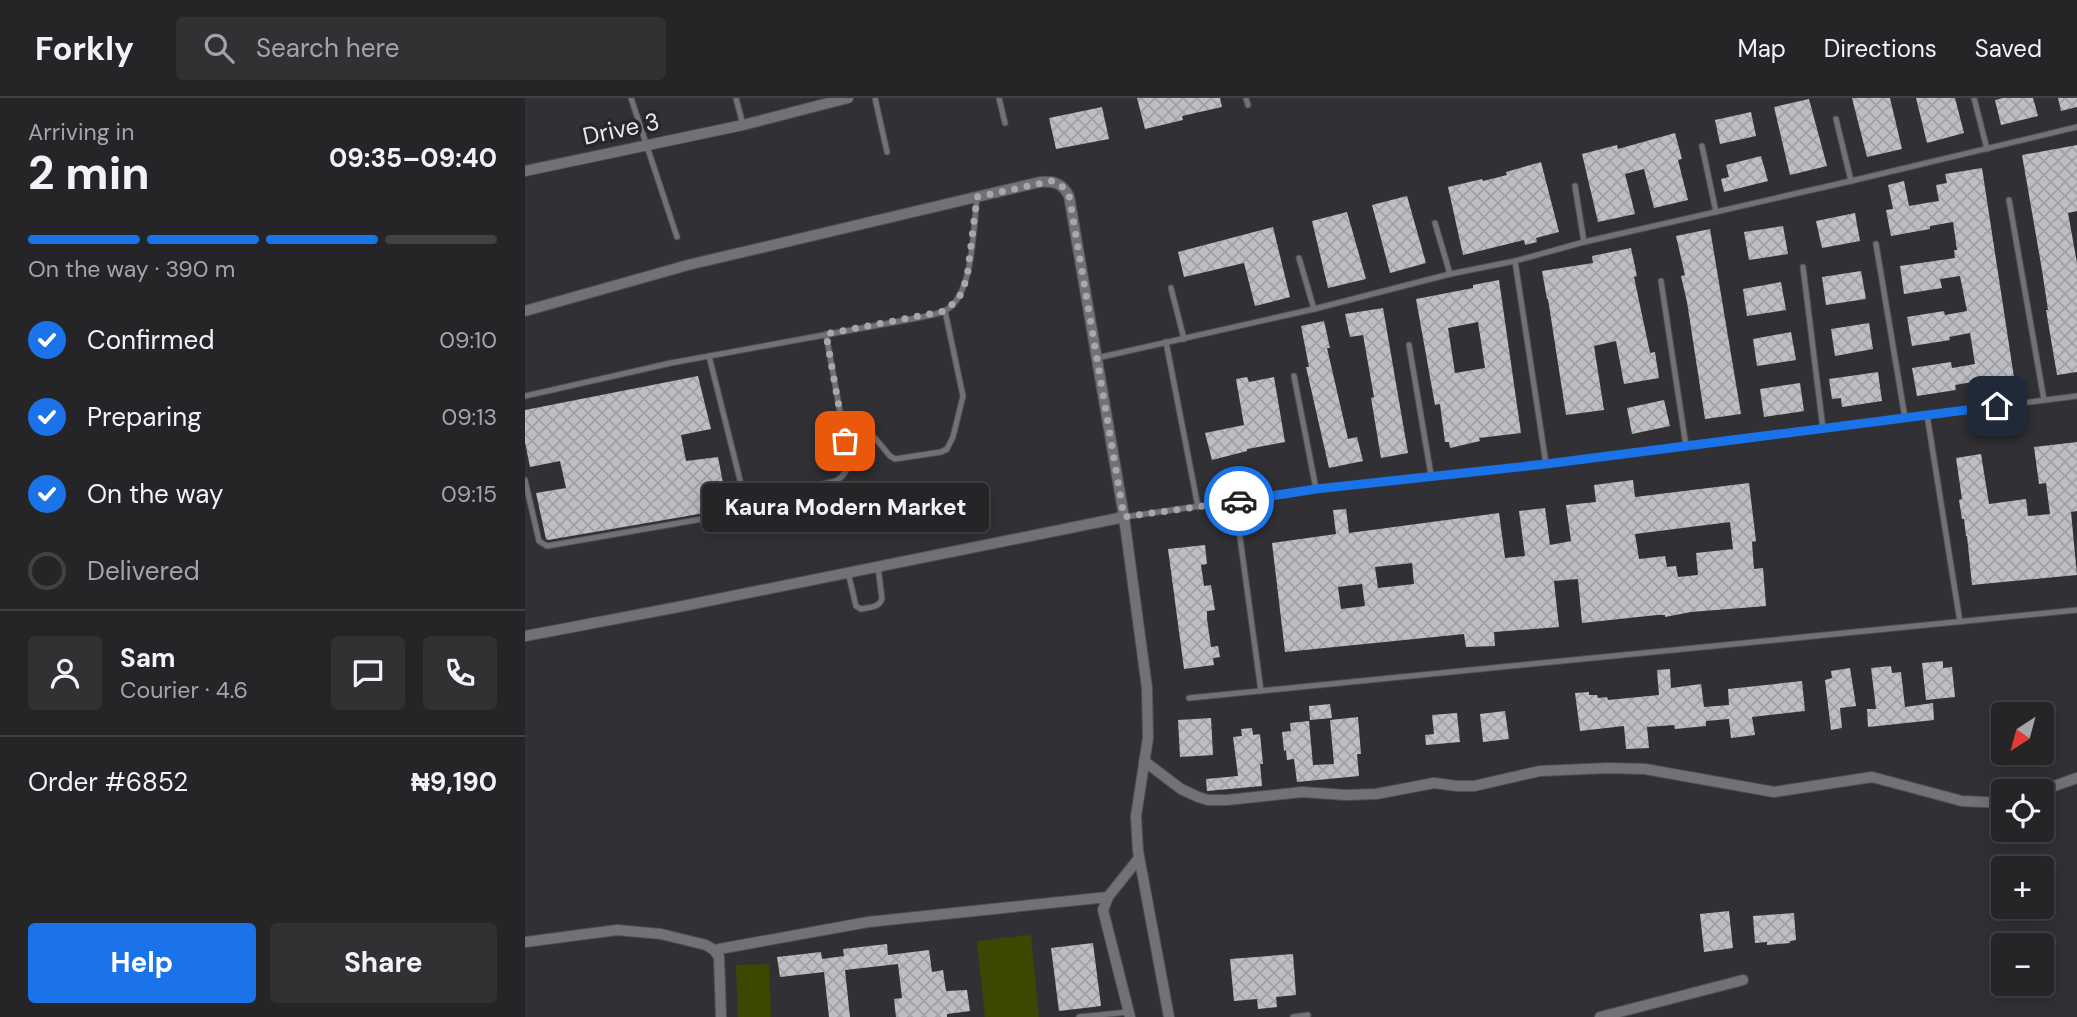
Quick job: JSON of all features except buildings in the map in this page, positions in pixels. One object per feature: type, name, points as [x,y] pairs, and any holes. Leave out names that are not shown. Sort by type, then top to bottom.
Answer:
[{"type":"street","name":"Drive 3","points":[[525,171],[743,125],[848,98]]},
{"type":"street","points":[[525,311],[688,265],[977,197],[1052,181],[1065,189],[1069,195],[1124,517],[1147,688],[1148,738],[1136,816],[1139,858],[1169,1017]]},
{"type":"street","points":[[525,636],[1124,517]]},
{"type":"street","points":[[1144,761],[1181,789],[1208,800],[1302,792],[1377,794],[1434,783],[1474,786],[1540,771],[1608,768],[1645,769],[1773,792],[1872,778],[1962,801],[1991,802]]},
{"type":"street","points":[[2054,786],[2077,778]]},
{"type":"street","points":[[1129,1015],[1103,910],[1108,897],[1139,858]]},
{"type":"street","points":[[714,950],[868,922],[1108,897]]},
{"type":"street","points":[[525,942],[617,930],[661,934],[706,944],[719,957],[720,1017]]},
{"type":"street","points":[[1600,1017],[1742,981]]},
{"type":"lane","points":[[631,98],[677,237]]},
{"type":"lane","points":[[736,98],[743,125]]},
{"type":"lane","points":[[875,98],[887,152]]},
{"type":"lane","points":[[999,98],[1005,123]]},
{"type":"lane","points":[[1974,98],[1987,149]]},
{"type":"lane","points":[[1836,119],[1851,181]]},
{"type":"lane","points":[[1097,358],[2077,127]]},
{"type":"lane","points":[[1702,146],[1716,212]]},
{"type":"lane","points":[[1575,186],[1584,242]]},
{"type":"lane","points":[[525,396],[709,356],[945,311],[959,298],[967,278],[977,197]]},
{"type":"lane","points":[[2009,200],[2044,400]]},
{"type":"lane","points":[[1435,223],[1450,274]]},
{"type":"lane","points":[[1876,244],[1905,418]]},
{"type":"lane","points":[[1300,258],[1314,309]]},
{"type":"lane","points":[[1515,261],[1546,464]]},
{"type":"lane","points":[[1803,267],[1823,429]]},
{"type":"lane","points":[[1661,281],[1686,446]]},
{"type":"lane","points":[[1171,288],[1184,339]]},
{"type":"lane","points":[[842,421],[864,425],[890,456],[898,460],[947,449],[953,437],[963,396],[945,311]]},
{"type":"lane","points":[[743,503],[836,481],[842,477],[849,461],[826,334]]},
{"type":"lane","points":[[1166,342],[1198,507]]},
{"type":"lane","points":[[1409,345],[1431,475]]},
{"type":"lane","points":[[525,480],[539,541],[552,547],[731,514],[739,510],[744,496],[709,356]]},
{"type":"lane","points":[[1294,376],[1316,489]]},
{"type":"lane","points":[[1124,517],[1316,489],[1546,464],[2077,396]]},
{"type":"lane","points":[[1927,415],[1959,622]]},
{"type":"lane","points":[[1235,501],[1261,691]]},
{"type":"lane","points":[[525,520],[534,519]]},
{"type":"lane","points":[[848,572],[856,606],[861,609],[878,606],[881,599],[878,566]]},
{"type":"lane","points":[[1189,698],[2077,610]]},
{"type":"lane","points":[[1079,1017],[1129,1015]]},
{"type":"lane","points":[[1293,1017],[1308,1015]]},
{"type":"green space","points":[[1031,935],[1039,1017],[985,1017],[977,941]]},
{"type":"green space","points":[[769,964],[771,1017],[738,1017],[736,965]]},
{"type":"way so far","points":[[845,441],[826,334],[945,311],[959,298],[967,278],[977,197],[1052,181],[1060,184],[1069,195],[1124,517],[1239,501]]},
{"type":"place","name":"Kaura Modern Market","points":[[845,441]]},
{"type":"route","points":[[1239,501],[1316,489],[1546,464],[1997,406]]}]
